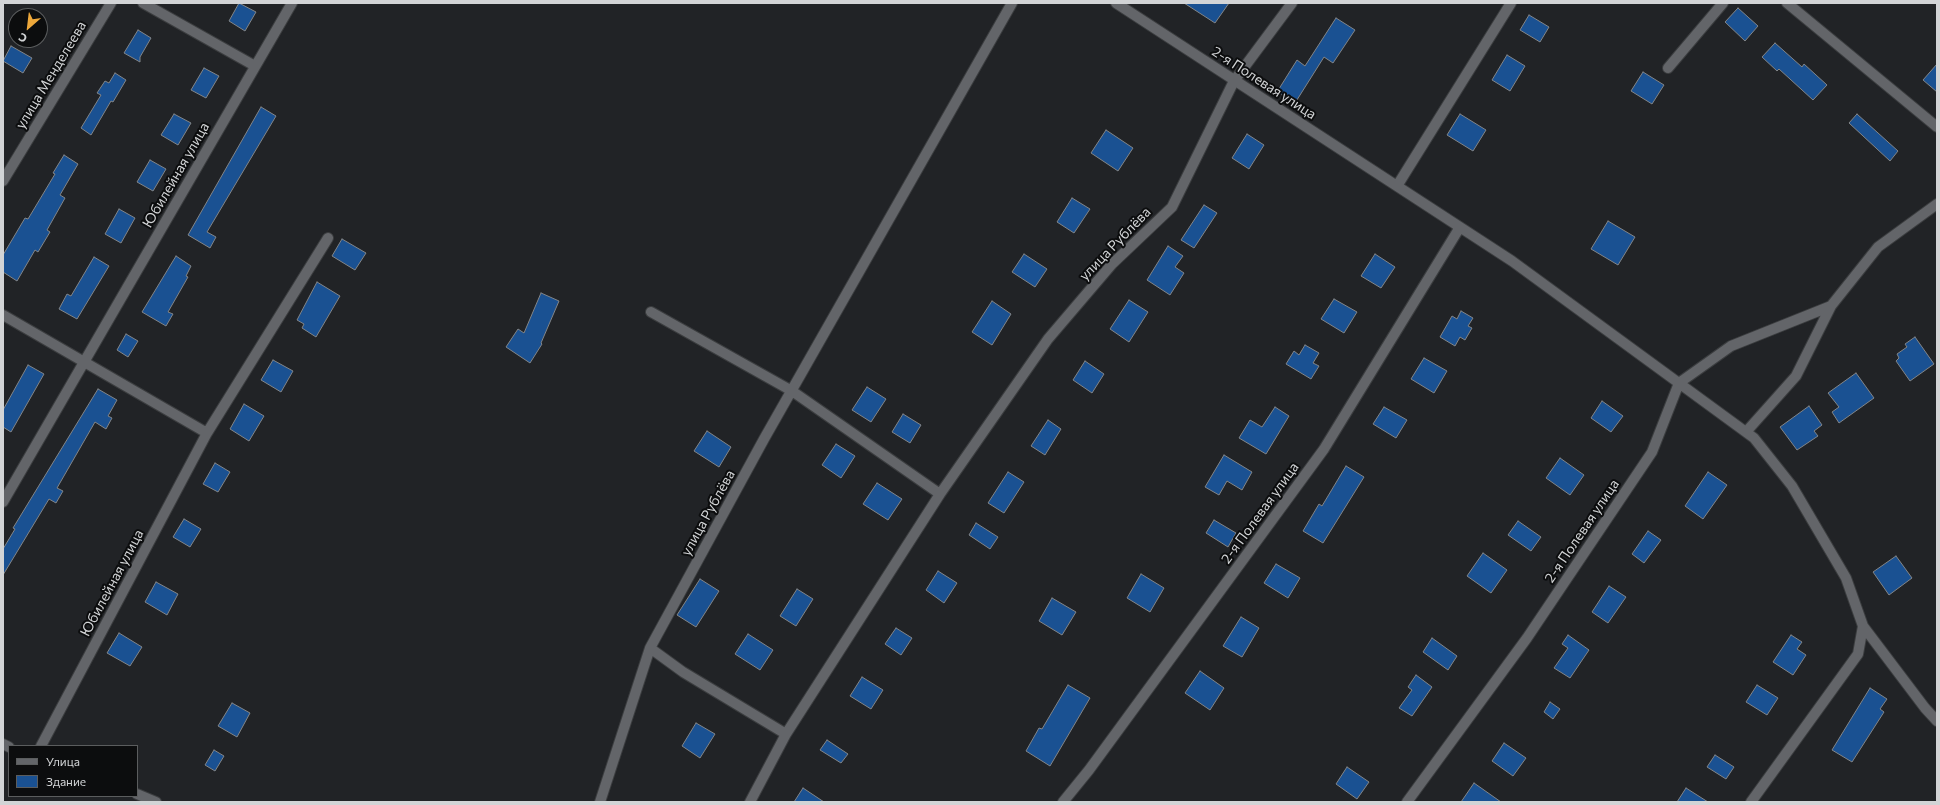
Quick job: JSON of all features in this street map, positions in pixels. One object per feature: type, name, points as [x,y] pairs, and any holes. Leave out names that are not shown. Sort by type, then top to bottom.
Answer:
[{"type":"street","name":"улица Менделеева","points":[[3,181],[111,3]]},
{"type":"street","points":[[143,3],[255,66]]},
{"type":"street","name":"Юбилейная улица","points":[[3,502],[292,3]]},
{"type":"street","name":"улица Рублёва","points":[[600,802],[650,648],[792,391],[1012,3]]},
{"type":"street","name":"2-я Полевая улица","points":[[1116,3],[1512,261],[1754,438],[1792,486],[1846,578],[1863,626],[1925,708],[1937,720]]},
{"type":"street","name":"улица Рублёва","points":[[750,802],[786,734],[940,494],[1048,339],[1112,264],[1172,207],[1234,80],[1292,3]]},
{"type":"street","points":[[1397,186],[1511,3]]},
{"type":"street","points":[[1668,68],[1723,3]]},
{"type":"street","points":[[1787,3],[1937,127]]},
{"type":"street","points":[[1746,432],[1796,376],[1831,306],[1878,247],[1937,204]]},
{"type":"street","name":"2-я Полевая улица","points":[[1063,802],[1089,770],[1324,449],[1460,227]]},
{"type":"street","name":"Юбилейная улица","points":[[42,745],[207,434],[328,238]]},
{"type":"street","points":[[1679,383],[1731,346],[1831,306]]},
{"type":"street","points":[[651,312],[792,391],[940,494]]},
{"type":"street","points":[[3,315],[207,434]]},
{"type":"street","name":"2-я Полевая улица","points":[[1407,802],[1527,638],[1652,452],[1679,383]]},
{"type":"street","name":"2-я Полевая улица","points":[[1751,802],[1858,654],[1863,626]]},
{"type":"street","points":[[650,648],[683,672],[786,734]]},
{"type":"street","points":[[138,794],[156,802]]},
{"type":"building","points":[[239,3],[256,12],[245,31],[229,21]]},
{"type":"building","points":[[1184,3],[1229,3],[1215,23]]},
{"type":"building","points":[[1738,8],[1758,26],[1745,41],[1725,22]]},
{"type":"building","points":[[1529,15],[1549,27],[1540,42],[1520,30]]},
{"type":"building","points":[[1336,18],[1355,30],[1333,63],[1324,57],[1295,103],[1277,92],[1297,60],[1305,66]]},
{"type":"building","points":[[138,30],[151,38],[140,57],[140,62],[124,53]]},
{"type":"building","points":[[1775,43],[1802,67],[1804,64],[1827,85],[1813,100],[1779,69],[1777,71],[1762,57]]},
{"type":"building","points":[[10,48],[14,48],[32,58],[23,73],[3,61]]},
{"type":"building","points":[[1507,55],[1525,66],[1510,91],[1492,80]]},
{"type":"building","points":[[1937,64],[1937,92],[1923,80]]},
{"type":"building","points":[[204,68],[219,76],[206,98],[191,90]]},
{"type":"building","points":[[1643,72],[1664,85],[1652,104],[1631,91]]},
{"type":"building","points":[[115,73],[126,80],[113,102],[111,101],[91,135],[81,128],[101,95],[97,93],[105,81],[109,83]]},
{"type":"building","points":[[261,107],[276,116],[207,232],[216,237],[210,248],[188,235]]},
{"type":"building","points":[[174,114],[191,123],[178,145],[161,135]]},
{"type":"building","points":[[1460,114],[1486,130],[1473,151],[1447,135]]},
{"type":"building","points":[[1857,114],[1898,151],[1890,161],[1849,123]]},
{"type":"building","points":[[1106,130],[1133,148],[1118,171],[1091,153]]},
{"type":"building","points":[[1247,134],[1264,145],[1249,169],[1232,158]]},
{"type":"building","points":[[64,155],[78,164],[60,195],[65,198],[47,230],[50,232],[38,252],[35,250],[17,281],[3,272],[3,255],[25,218],[28,219],[55,174],[53,173]]},
{"type":"building","points":[[150,160],[166,169],[153,191],[137,182]]},
{"type":"building","points":[[1072,198],[1090,209],[1074,233],[1057,222]]},
{"type":"building","points":[[1204,205],[1217,213],[1194,248],[1181,240]]},
{"type":"building","points":[[119,209],[135,218],[121,243],[105,234]]},
{"type":"building","points":[[1608,221],[1635,237],[1618,265],[1591,249]]},
{"type":"building","points":[[342,239],[366,253],[355,270],[332,256]]},
{"type":"building","points":[[1168,246],[1183,256],[1175,267],[1184,273],[1170,295],[1147,280]]},
{"type":"building","points":[[1024,254],[1047,269],[1035,287],[1012,272]]},
{"type":"building","points":[[1375,254],[1395,267],[1381,288],[1361,276]]},
{"type":"building","points":[[176,256],[191,266],[186,276],[188,277],[168,312],[173,314],[166,326],[142,312]]},
{"type":"building","points":[[94,257],[109,266],[77,319],[59,309],[67,294],[71,296]]},
{"type":"building","points":[[317,282],[340,296],[316,337],[302,328],[304,324],[297,320]]},
{"type":"building","points":[[541,293],[559,301],[541,343],[542,344],[530,363],[506,347],[518,329],[524,333]]},
{"type":"building","points":[[1334,299],[1357,312],[1344,333],[1321,319]]},
{"type":"building","points":[[1129,300],[1148,312],[1129,342],[1110,329]]},
{"type":"building","points":[[992,301],[1011,314],[992,345],[972,332]]},
{"type":"building","points":[[1461,311],[1473,318],[1468,326],[1472,328],[1465,340],[1460,337],[1455,346],[1440,337],[1452,316],[1457,319]]},
{"type":"building","points":[[126,334],[138,341],[128,357],[117,350]]},
{"type":"building","points":[[1915,337],[1934,364],[1910,381],[1896,361],[1899,358],[1897,354],[1907,347],[1905,344]]},
{"type":"building","points":[[1305,345],[1319,353],[1313,363],[1319,366],[1311,379],[1286,364],[1294,351],[1299,355]]},
{"type":"building","points":[[1424,358],[1447,371],[1434,393],[1411,379]]},
{"type":"building","points":[[273,360],[293,371],[281,392],[261,380]]},
{"type":"building","points":[[1085,361],[1104,374],[1092,393],[1073,380]]},
{"type":"building","points":[[28,365],[44,374],[11,432],[3,427],[3,410]]},
{"type":"building","points":[[1856,373],[1874,398],[1839,423],[1832,412],[1839,407],[1828,393]]},
{"type":"building","points":[[867,387],[886,399],[871,422],[852,410]]},
{"type":"building","points":[[98,389],[117,400],[108,416],[112,418],[106,429],[95,422],[57,488],[63,491],[56,503],[49,499],[3,575],[3,549],[15,529],[13,528]]},
{"type":"building","points":[[1602,401],[1623,416],[1611,432],[1591,418]]},
{"type":"building","points":[[244,404],[264,416],[249,441],[230,429]]},
{"type":"building","points":[[1809,406],[1822,425],[1814,431],[1818,436],[1797,450],[1780,427]]},
{"type":"building","points":[[1275,407],[1289,416],[1266,454],[1239,438],[1250,420],[1262,427]]},
{"type":"building","points":[[1384,407],[1407,420],[1396,438],[1373,424]]},
{"type":"building","points":[[903,414],[921,425],[910,443],[892,432]]},
{"type":"building","points":[[1048,420],[1061,429],[1045,455],[1031,446]]},
{"type":"building","points":[[707,431],[731,447],[719,467],[694,451]]},
{"type":"building","points":[[836,444],[855,456],[841,478],[822,465]]},
{"type":"building","points":[[1224,455],[1252,472],[1242,490],[1227,481],[1219,495],[1205,487]]},
{"type":"building","points":[[1560,458],[1584,475],[1570,495],[1546,478]]},
{"type":"building","points":[[215,463],[230,472],[218,492],[203,484]]},
{"type":"building","points":[[1346,466],[1364,477],[1323,543],[1303,531],[1319,504],[1322,506]]},
{"type":"building","points":[[1008,472],[1024,482],[1004,513],[988,503]]},
{"type":"building","points":[[1708,472],[1727,485],[1703,519],[1685,506]]},
{"type":"building","points":[[877,483],[902,499],[888,520],[863,504]]},
{"type":"building","points":[[184,519],[201,529],[190,547],[173,537]]},
{"type":"building","points":[[1214,520],[1236,533],[1228,547],[1206,533]]},
{"type":"building","points":[[1518,521],[1541,537],[1531,551],[1508,535]]},
{"type":"building","points":[[976,523],[998,537],[990,549],[969,535]]},
{"type":"building","points":[[1648,531],[1661,540],[1644,563],[1632,554]]},
{"type":"building","points":[[1483,553],[1507,570],[1491,593],[1467,576]]},
{"type":"building","points":[[1896,556],[1912,578],[1889,595],[1873,572]]},
{"type":"building","points":[[1276,564],[1300,578],[1288,598],[1264,583]]},
{"type":"building","points":[[938,571],[957,583],[944,603],[926,590]]},
{"type":"building","points":[[1141,574],[1164,588],[1150,612],[1127,598]]},
{"type":"building","points":[[700,579],[719,591],[696,627],[677,615]]},
{"type":"building","points":[[156,582],[178,594],[167,615],[145,602]]},
{"type":"building","points":[[1609,586],[1626,597],[1608,623],[1592,612]]},
{"type":"building","points":[[797,589],[813,599],[796,626],[780,616]]},
{"type":"building","points":[[1052,598],[1076,612],[1062,635],[1039,621]]},
{"type":"building","points":[[1241,617],[1259,628],[1242,657],[1223,646]]},
{"type":"building","points":[[896,628],[912,638],[901,655],[885,644]]},
{"type":"building","points":[[119,633],[142,647],[130,666],[107,653]]},
{"type":"building","points":[[748,634],[773,650],[760,670],[735,654]]},
{"type":"building","points":[[1568,635],[1589,650],[1570,678],[1554,668],[1568,648],[1562,644]]},
{"type":"building","points":[[1791,635],[1802,642],[1797,649],[1806,655],[1793,675],[1773,662]]},
{"type":"building","points":[[1432,638],[1457,656],[1448,670],[1423,652]]},
{"type":"building","points":[[1200,671],[1224,688],[1210,710],[1185,693]]},
{"type":"building","points":[[1416,675],[1432,687],[1412,716],[1399,708],[1412,690],[1408,687]]},
{"type":"building","points":[[862,677],[883,690],[871,709],[850,696]]},
{"type":"building","points":[[1068,685],[1090,698],[1050,766],[1026,751],[1039,728],[1042,729]]},
{"type":"building","points":[[1757,685],[1778,698],[1767,715],[1746,702]]},
{"type":"building","points":[[1870,688],[1887,699],[1880,709],[1884,712],[1852,762],[1832,750]]},
{"type":"building","points":[[1550,702],[1560,709],[1553,719],[1544,712]]},
{"type":"building","points":[[232,703],[250,713],[237,737],[218,726]]},
{"type":"building","points":[[696,723],[715,734],[700,758],[682,746]]},
{"type":"building","points":[[827,740],[848,754],[841,763],[820,750]]},
{"type":"building","points":[[1504,743],[1526,758],[1513,776],[1492,761]]},
{"type":"building","points":[[214,750],[224,756],[215,771],[205,765]]},
{"type":"building","points":[[1715,755],[1734,767],[1726,779],[1707,767]]},
{"type":"building","points":[[1347,767],[1369,782],[1357,799],[1336,784]]},
{"type":"building","points":[[1474,783],[1501,802],[1461,802]]},
{"type":"building","points":[[803,788],[824,802],[794,802]]},
{"type":"building","points":[[1686,788],[1708,802],[1677,802]]}]
